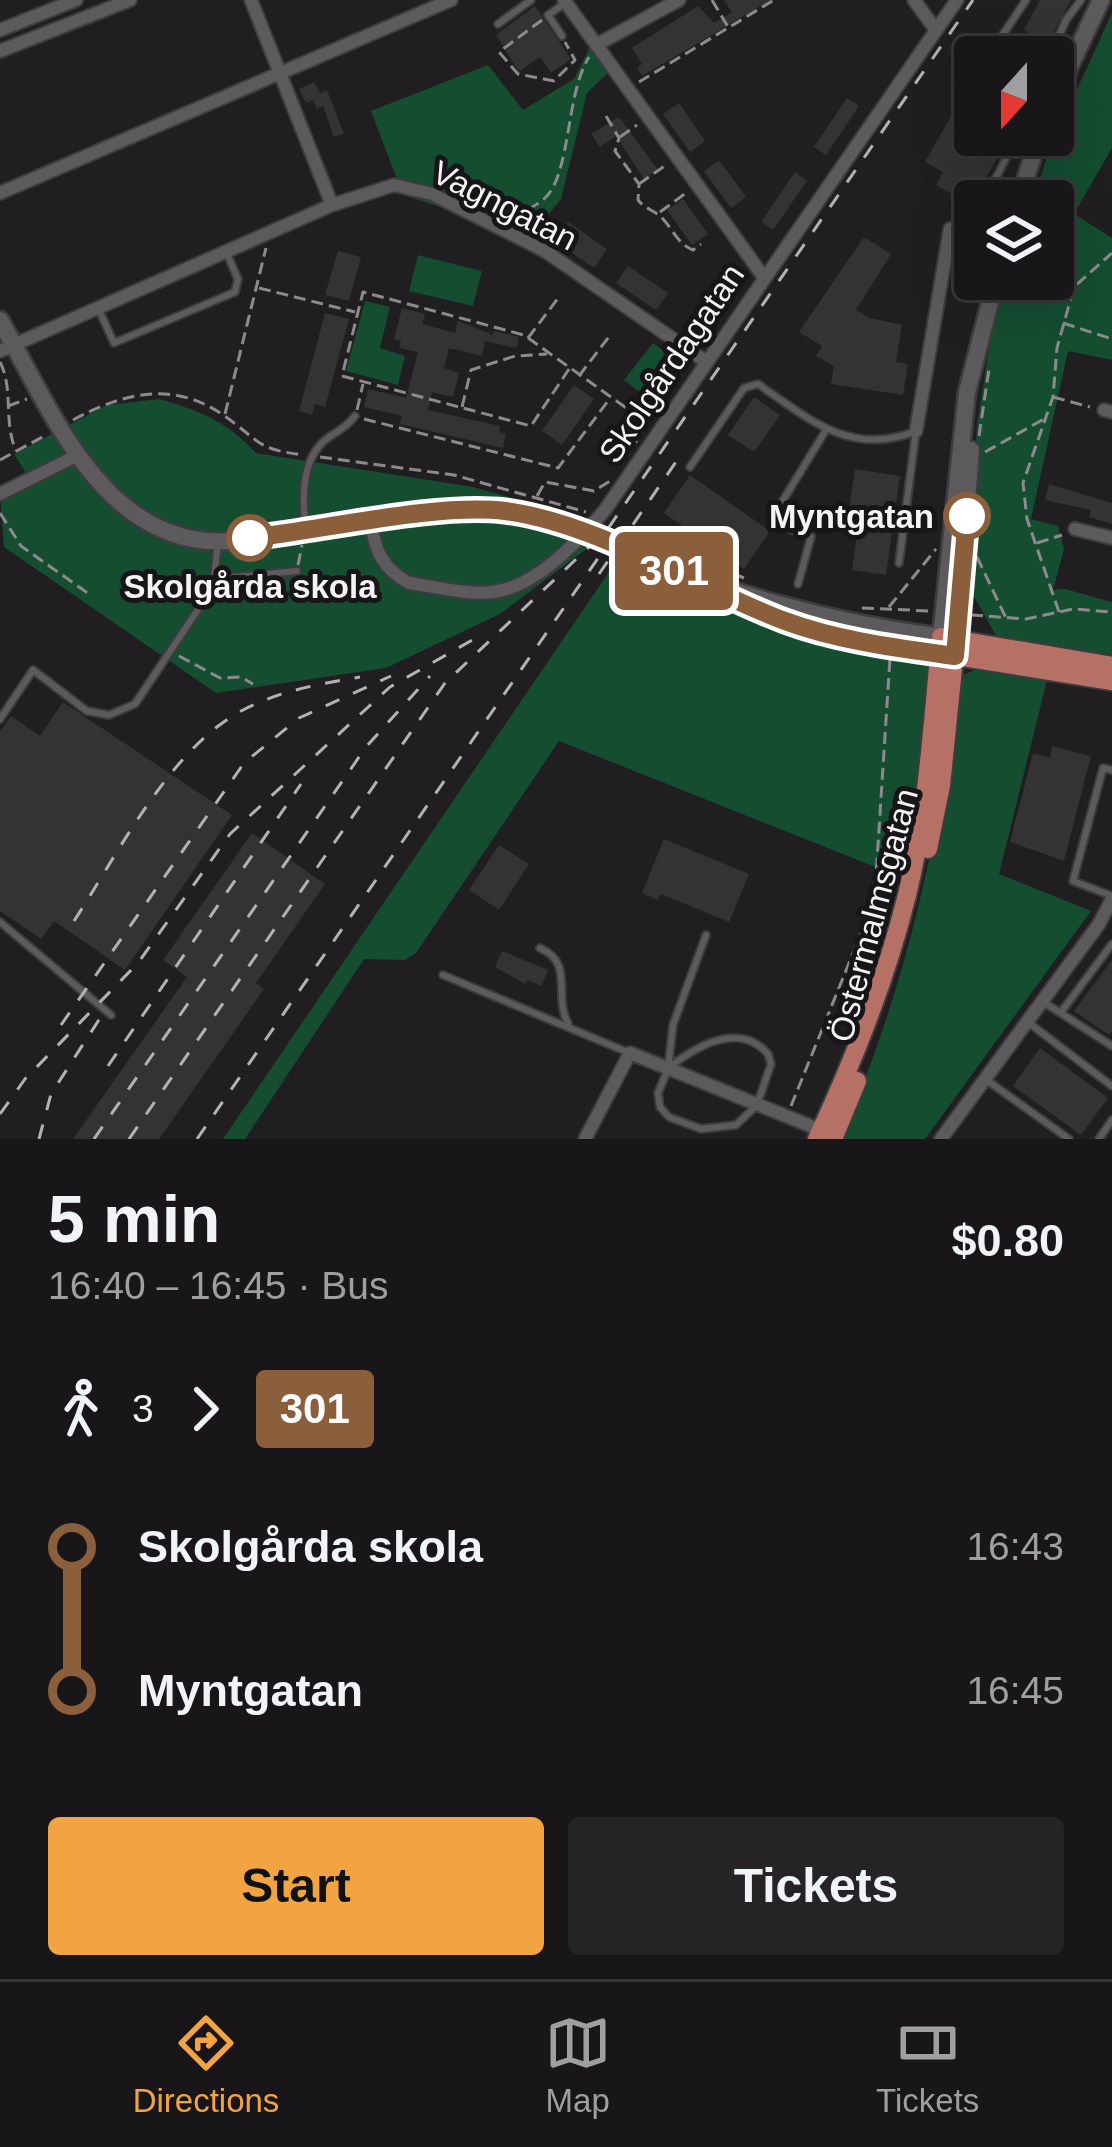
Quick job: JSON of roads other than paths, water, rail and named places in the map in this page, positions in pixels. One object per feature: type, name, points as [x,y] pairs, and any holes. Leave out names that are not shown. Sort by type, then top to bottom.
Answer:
[{"type":"main road","points":[[948,646],[1112,666]]},
{"type":"main road","points":[[948,646],[1112,681]]},
{"type":"main road","name":"Östermalmsgatan","points":[[826,1136],[877,997],[908,892],[948,646]]},
{"type":"street","points":[[0,30],[76,0]]},
{"type":"street","points":[[0,51],[130,0]]},
{"type":"street","points":[[251,0],[332,205]]},
{"type":"street","points":[[0,193],[451,0]]},
{"type":"street","points":[[596,45],[679,0]]},
{"type":"street","points":[[914,0],[936,30]]},
{"type":"street","name":"Skolgårdagatan","points":[[371,523],[379,556],[410,583],[485,592],[516,586],[576,542],[596,521],[700,357],[763,276],[957,0]]},
{"type":"street","points":[[1074,57],[1101,0]]},
{"type":"street","points":[[565,2],[763,276]]},
{"type":"street","name":"Vagngatan","points":[[7,347],[332,205],[387,185],[403,185],[432,194],[559,259],[700,357]]},
{"type":"street","points":[[916,431],[950,229],[954,230]]},
{"type":"street","name":"Östermalmsgatan","points":[[948,646],[963,426],[986,347],[992,300]]},
{"type":"street","points":[[0,320],[7,347],[99,484],[134,514],[178,534],[218,542],[484,510],[541,518],[574,531]]},
{"type":"street","points":[[0,494],[78,454]]},
{"type":"street","points":[[1075,529],[1112,538]]},
{"type":"street","points":[[622,551],[724,591],[948,646]]},
{"type":"street","points":[[941,1139],[1112,903]]},
{"type":"street","points":[[585,1139],[631,1053],[826,1136]]},
{"type":"lane","points":[[498,24],[531,0]]},
{"type":"lane","points":[[1002,36],[1026,0]]},
{"type":"lane","points":[[1059,36],[1081,0]]},
{"type":"lane","points":[[562,36],[548,15],[565,2]]},
{"type":"lane","points":[[98,307],[114,343],[235,292],[238,279],[226,251]]},
{"type":"lane","points":[[690,467],[744,388],[758,385],[826,430],[884,444],[916,431],[899,563]]},
{"type":"lane","points":[[307,532],[303,492],[314,456],[323,441],[338,435],[356,416]]},
{"type":"lane","points":[[798,584],[811,537],[781,526],[779,508],[826,430]]},
{"type":"lane","points":[[0,718],[33,670],[87,711],[109,715],[135,704],[215,579],[218,542]]},
{"type":"lane","points":[[215,579],[297,571]]},
{"type":"lane","points":[[1112,770],[1103,768],[1073,880],[1112,903]]},
{"type":"lane","points":[[0,922],[111,1015]]},
{"type":"lane","points":[[668,1069],[712,1041],[753,1042],[763,1048],[771,1064],[758,1105],[736,1125],[715,1131],[668,1117],[658,1101],[668,1069],[673,1025],[706,935]]},
{"type":"lane","points":[[1062,1011],[1112,944]]},
{"type":"lane","points":[[540,948],[551,952],[561,967],[562,1015],[570,1026]]},
{"type":"lane","points":[[443,975],[631,1053]]},
{"type":"lane","points":[[1042,1002],[1112,1046]]},
{"type":"lane","points":[[1027,1022],[1112,1086]]},
{"type":"lane","points":[[985,1079],[1069,1139]]},
{"type":"lane","points":[[1100,1139],[1112,1120]]},
{"type":"tunnel","points":[[574,531],[622,551]]},
{"type":"railway","points":[[129,1139],[445,683],[607,530],[973,0]]},
{"type":"railway","points":[[599,574],[680,456]]},
{"type":"railway","points":[[197,1139],[603,551]]},
{"type":"railway","points":[[0,1114],[25,1079],[138,963],[230,834],[390,687],[474,639]]},
{"type":"railway","points":[[61,1025],[244,763],[299,718],[391,676]]},
{"type":"railway","points":[[94,1139],[366,747],[430,676]]},
{"type":"railway","points":[[74,921],[169,776],[217,727],[271,698],[360,677]]},
{"type":"railway","points":[[108,1066],[301,784]]},
{"type":"railway","points":[[39,1139],[51,1094],[104,1012]]},
{"type":"place","name":"Myntgatan","points":[[967,516]]},
{"type":"place","name":"Skolgårda skola","points":[[250,538]]}]
